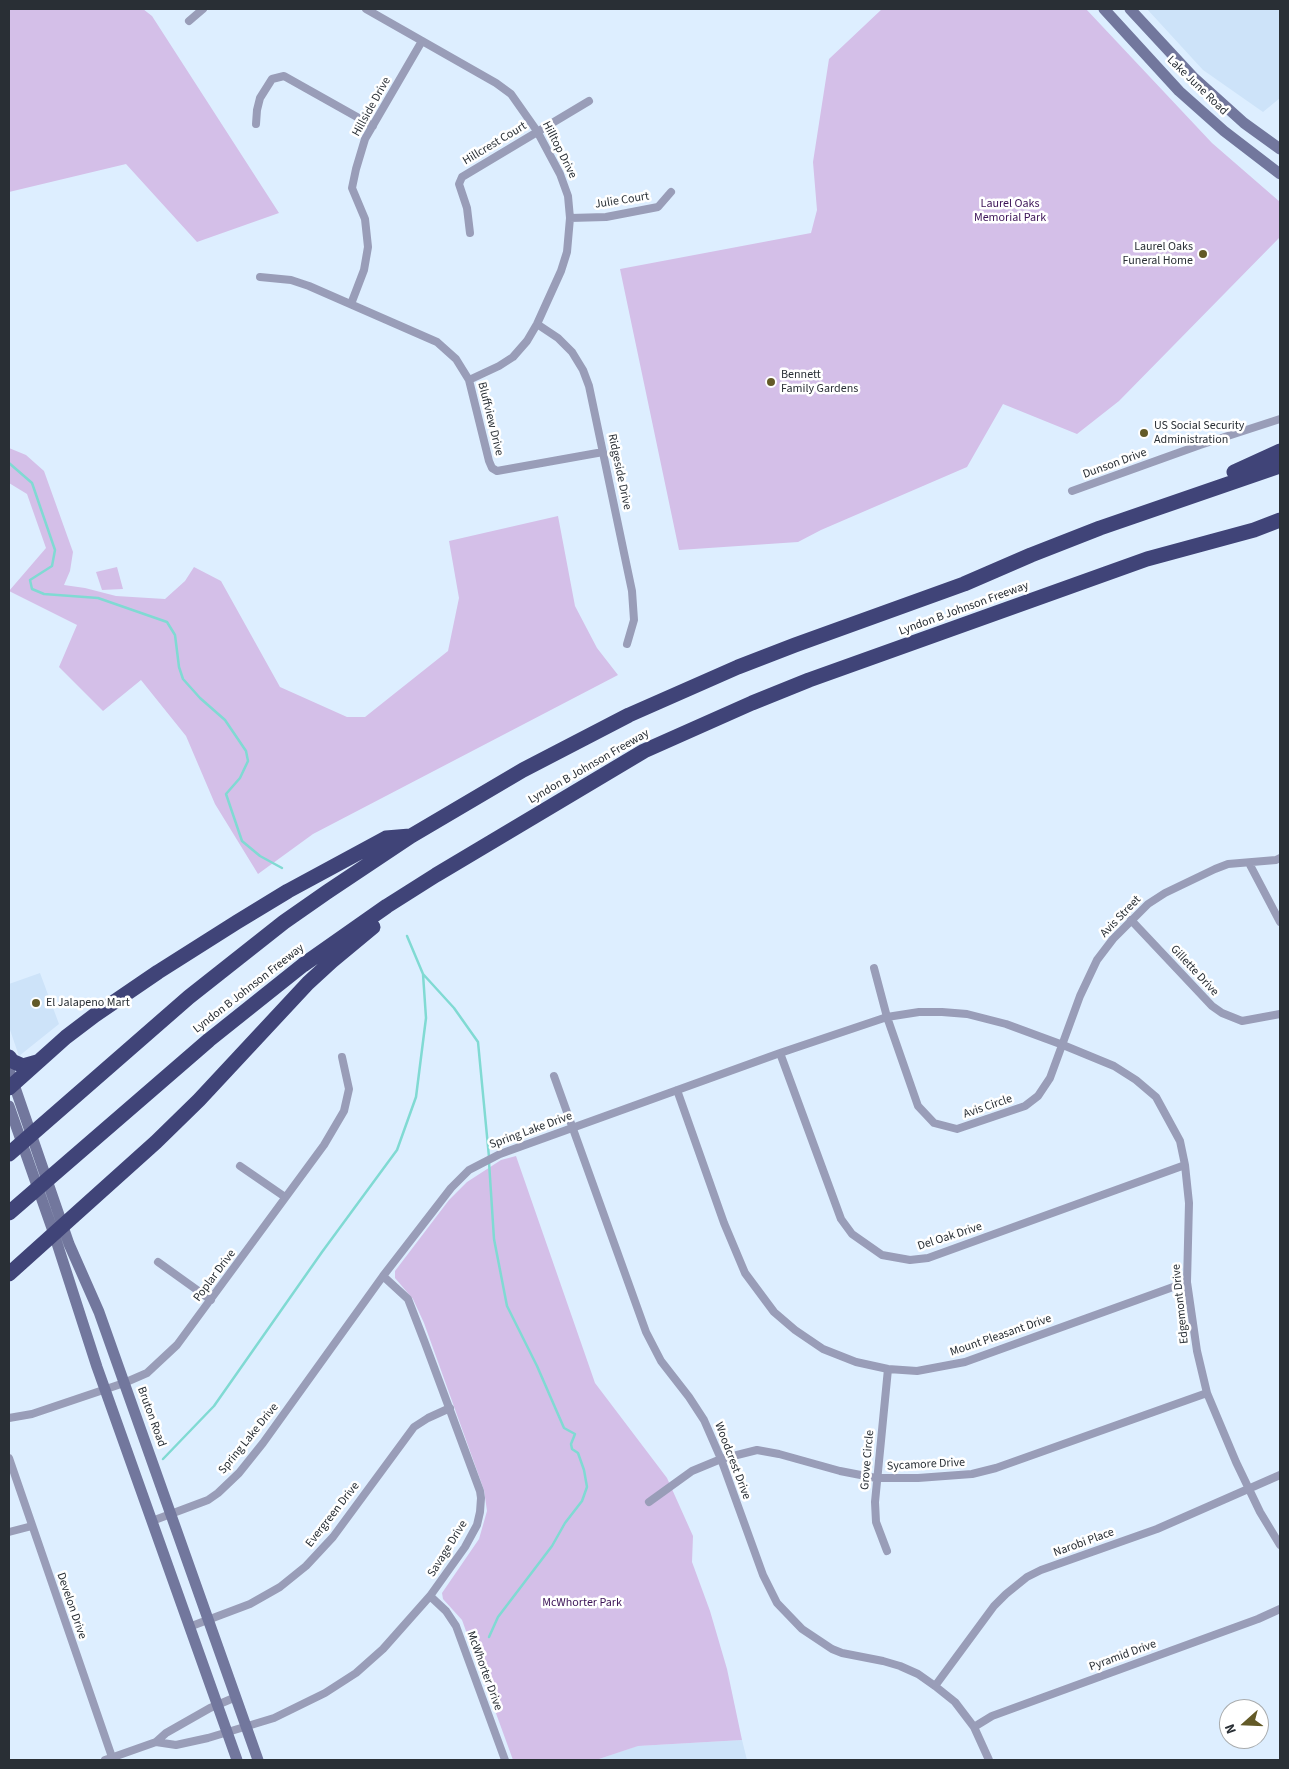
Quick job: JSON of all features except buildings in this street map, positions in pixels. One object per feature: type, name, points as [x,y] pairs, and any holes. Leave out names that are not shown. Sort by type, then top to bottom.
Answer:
[{"type":"highway","points":[[1100,528],[1258,462],[1280,450]]},
{"type":"highway","name":"Lyndon B Johnson Freeway","points":[[9,1154],[144,1035],[236,959],[327,892],[411,836],[538,762],[620,720],[685,690],[795,645],[964,584],[1100,528],[1280,466]]},
{"type":"highway","name":"Lyndon B Johnson Freeway","points":[[9,1213],[208,1040],[303,965],[395,900],[644,751],[752,703],[818,677],[1147,559],[1254,530],[1280,521]]},
{"type":"highway","points":[[9,1274],[156,1142],[332,960],[393,912],[511,830]]},
{"type":"highway","points":[[10,1081],[38,1062],[66,1037],[124,994],[237,922],[288,891],[386,838],[411,836]]},
{"type":"highway","points":[[9,1057],[18,1065],[23,1066],[38,1062]]},
{"type":"main road","name":"Lake June Road","points":[[1104,9],[1179,91],[1232,137],[1280,174]]},
{"type":"main road","name":"Lake June Road","points":[[1130,9],[1193,77],[1244,123],[1280,149]]},
{"type":"main road","points":[[1232,137],[1244,123]]},
{"type":"main road","name":"Bruton Road","points":[[10,1081],[21,1107],[105,1389],[237,1760]]},
{"type":"main road","name":"Bruton Road","points":[[10,1110],[51,1209]]},
{"type":"main road","name":"Bruton Road","points":[[58,1230],[99,1312],[258,1760]]},
{"type":"street","points":[[189,21],[202,9]]},
{"type":"street","name":"Hilltop Drive","points":[[366,9],[496,83],[511,94],[537,131],[560,174],[568,196],[570,218],[567,252],[561,271],[527,341],[513,357],[469,380]]},
{"type":"street","name":"Hillside Drive","points":[[351,304],[364,270],[368,247],[365,219],[352,188],[365,139],[422,41]]},
{"type":"street","points":[[256,124],[260,98],[272,79],[284,76],[373,126]]},
{"type":"street","name":"Hillcrest Court","points":[[470,233],[467,208],[459,184],[462,177],[589,101]]},
{"type":"street","name":"Julie Court","points":[[570,218],[606,217],[658,207],[671,192]]},
{"type":"street","name":"Bluffview Drive","points":[[260,277],[291,280],[437,342],[456,360],[469,380],[489,462],[492,468],[497,471],[603,452]]},
{"type":"street","name":"Ridgeside Drive","points":[[536,324],[558,338],[572,352],[583,370],[589,386],[632,591],[634,620],[627,644]]},
{"type":"street","name":"Dunson Drive","points":[[1072,491],[1200,445],[1280,419]]},
{"type":"street","name":"Avis Street","points":[[1062,1045],[1080,996],[1097,960],[1113,939],[1148,904],[1165,893],[1228,864],[1276,860],[1280,858]]},
{"type":"street","points":[[1248,863],[1280,922]]},
{"type":"street","name":"Gillette Drive","points":[[1131,920],[1212,1006],[1222,1013],[1242,1021],[1280,1014]]},
{"type":"street","name":"Avis Circle","points":[[874,968],[887,1017],[918,1106],[934,1123],[957,1129],[1025,1106],[1038,1096],[1050,1078],[1062,1045]]},
{"type":"street","name":"Spring Lake Drive","points":[[152,1521],[208,1500],[239,1473],[264,1442],[383,1276],[451,1188],[469,1170],[476,1166],[500,1154],[572,1127],[887,1017],[919,1012],[967,1014],[1006,1024],[1062,1045]]},
{"type":"street","name":"Edgemont Drive","points":[[1062,1045],[1114,1066],[1136,1080],[1156,1097],[1180,1141],[1185,1164],[1189,1203],[1187,1282],[1197,1351],[1207,1394],[1260,1512],[1280,1545]]},
{"type":"street","name":"Del Oak Drive","points":[[780,1053],[842,1218],[852,1234],[882,1255],[910,1260],[928,1258],[1185,1164]]},
{"type":"street","name":"Poplar Drive","points":[[9,1418],[32,1414],[124,1383],[147,1373],[178,1345],[324,1145],[344,1111],[349,1090],[342,1057]]},
{"type":"street","name":"Woodcrest Drive","points":[[554,1076],[646,1332],[661,1361],[704,1420],[763,1575],[777,1603],[802,1629],[842,1653],[900,1666],[918,1674],[935,1686],[955,1702],[974,1727],[988,1760]]},
{"type":"street","name":"Mount Pleasant Drive","points":[[676,1090],[724,1223],[745,1273],[774,1312],[795,1330],[823,1349],[856,1362],[888,1369],[917,1371],[965,1362],[1187,1282]]},
{"type":"street","points":[[240,1166],[285,1197]]},
{"type":"street","points":[[158,1262],[211,1300]]},
{"type":"street","name":"Savage Drive","points":[[156,1742],[176,1745],[208,1738],[274,1718],[325,1693],[356,1673],[383,1649],[430,1596],[465,1547],[477,1526],[480,1512],[480,1491],[450,1408],[408,1298],[383,1276]]},
{"type":"street","name":"Grove Circle","points":[[887,1551],[876,1522],[876,1478],[888,1369]]},
{"type":"street","name":"Sycamore Drive","points":[[649,1502],[692,1471],[720,1460],[757,1450],[876,1478],[918,1478],[972,1474],[996,1468],[1207,1394]]},
{"type":"street","name":"Evergreen Drive","points":[[189,1627],[250,1604],[280,1587],[306,1566],[333,1537],[414,1427],[450,1408]]},
{"type":"street","name":"Develon Drive","points":[[9,1458],[110,1759]]},
{"type":"street","name":"Narobi Place","points":[[935,1686],[994,1606],[1027,1577],[1041,1570],[1157,1529],[1280,1475]]},
{"type":"street","points":[[9,1532],[32,1526]]},
{"type":"street","name":"McWhorter Drive","points":[[430,1596],[446,1611],[456,1626],[505,1760]]},
{"type":"street","name":"Pyramid Drive","points":[[974,1727],[992,1716],[1258,1619],[1280,1609]]},
{"type":"street","points":[[110,1759],[156,1742],[166,1733],[217,1704],[236,1697]]},
{"type":"shaded area","points":[[1147,9],[1280,9],[1280,98],[1263,112],[1203,70]]},
{"type":"shaded area","points":[[40,973],[59,1024],[19,1056],[9,1027],[9,984]]},
{"type":"shaded area","points":[[742,1740],[747,1760],[596,1760],[637,1746]]},
{"type":"green space","points":[[9,9],[143,9],[152,16],[279,213],[197,242],[126,164],[9,192]]},
{"type":"green space","name":"Laurel Oaks Memorial Park","points":[[882,9],[1086,9],[1212,143],[1280,202],[1280,237],[1119,401],[1077,434],[1003,404],[967,467],[821,530],[798,542],[679,550],[620,269],[811,233],[817,210],[813,162],[829,59]]},
{"type":"green space","points":[[9,448],[26,455],[44,471],[73,552],[70,571],[64,585],[116,596],[165,599],[185,581],[194,567],[221,581],[280,687],[347,717],[365,717],[448,651],[459,598],[449,541],[558,516],[575,606],[597,648],[618,675],[313,834],[258,874],[215,804],[186,736],[141,680],[103,711],[59,667],[77,625],[9,591],[46,548],[27,494],[9,483]]},
{"type":"green space","points":[[117,567],[123,589],[102,590],[96,572]]},
{"type":"green space","name":"McWhorter Park","points":[[516,1156],[595,1383],[667,1478],[693,1536],[692,1562],[710,1611],[727,1669],[742,1740],[638,1746],[596,1760],[513,1760],[462,1620],[443,1599],[442,1593],[479,1539],[487,1511],[484,1490],[424,1323],[413,1299],[395,1278],[395,1271],[449,1200],[467,1182],[501,1160]]},
{"type":"waterway","points":[[9,463],[32,483],[55,550],[52,566],[30,580],[32,589],[44,594],[98,598],[167,622],[175,635],[179,667],[183,679],[200,698],[225,720],[246,751],[248,761],[240,778],[226,794],[242,841],[260,856],[282,868]]},
{"type":"waterway","points":[[163,1459],[214,1406],[322,1252],[397,1150],[416,1097],[426,1018],[423,974],[407,936]]},
{"type":"waterway","points":[[423,974],[454,1008],[478,1042],[489,1157]]},
{"type":"waterway","points":[[489,1162],[494,1239],[507,1306],[537,1366],[564,1428],[575,1434],[571,1444],[572,1449],[578,1453],[587,1487],[582,1501],[565,1523],[552,1546],[498,1617],[489,1637]]},
{"type":"place","name":"Laurel Oaks Funeral Home","points":[[1203,254]]},
{"type":"place","name":"Bennett Family Gardens","points":[[771,382]]},
{"type":"place","name":"US Social Security Administration","points":[[1144,433]]},
{"type":"place","name":"El Jalapeno Mart","points":[[36,1003]]}]
